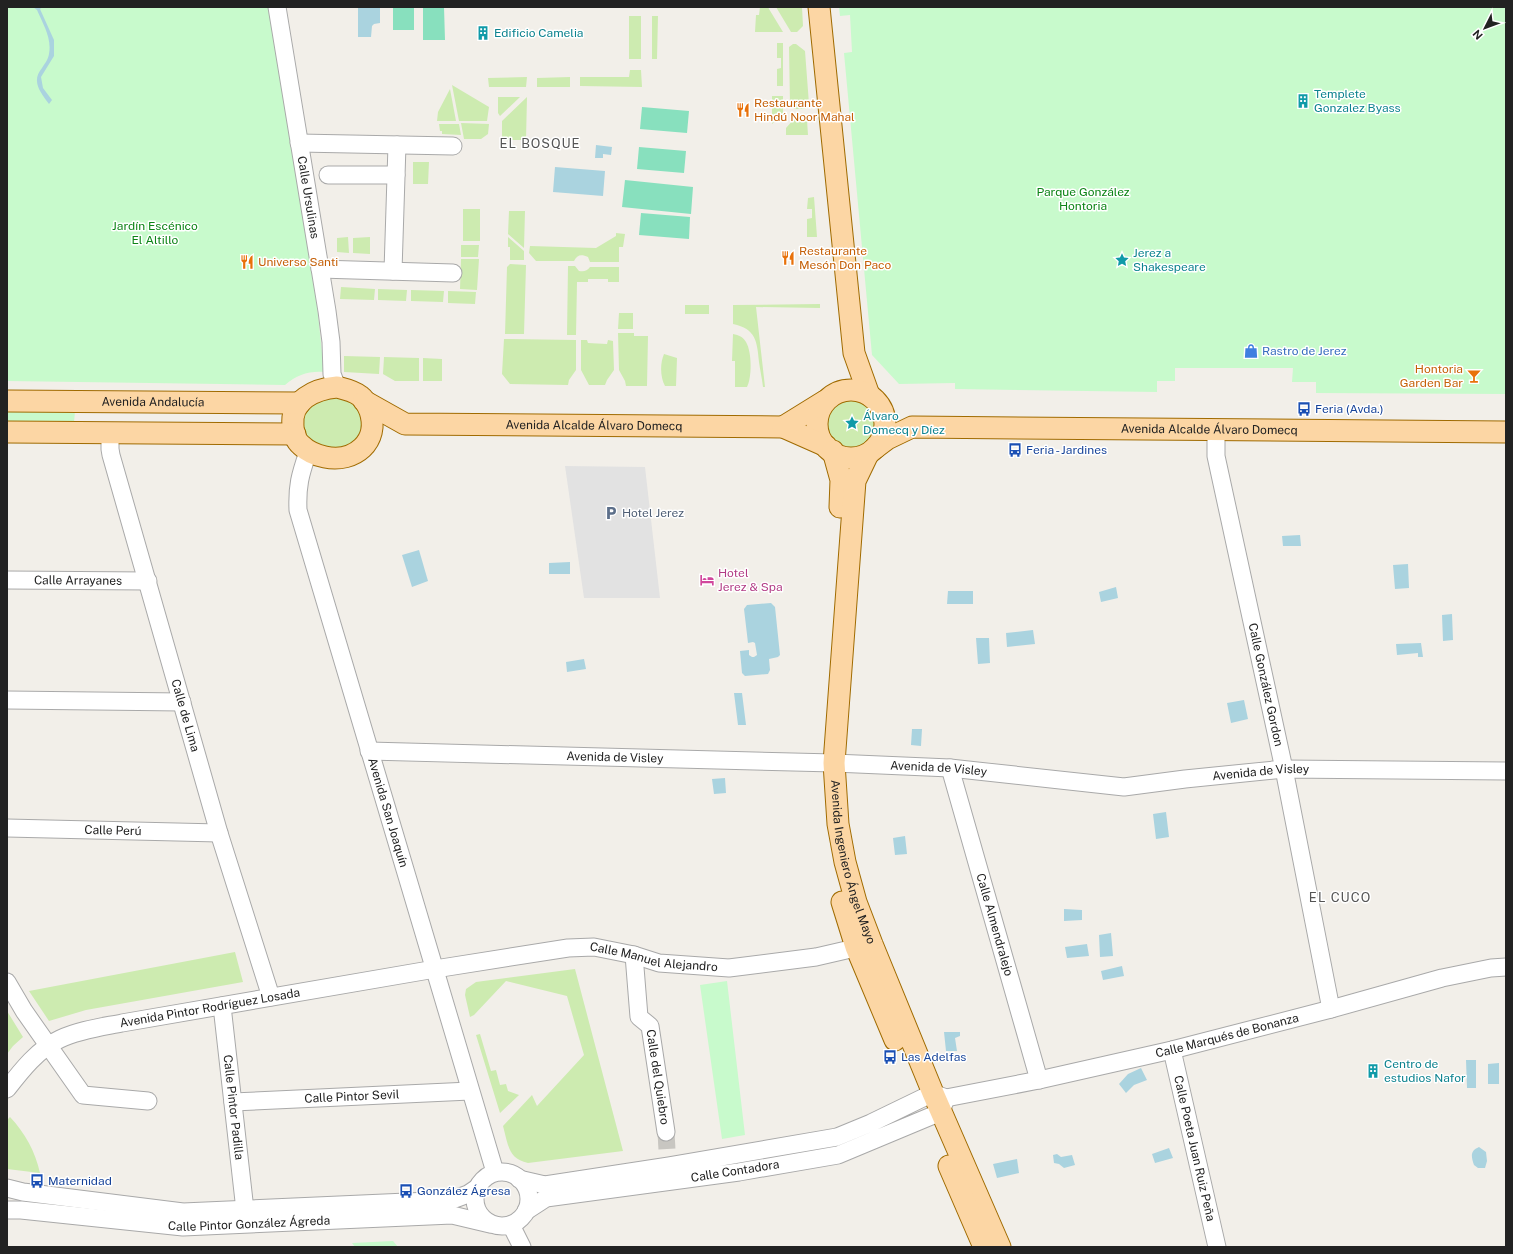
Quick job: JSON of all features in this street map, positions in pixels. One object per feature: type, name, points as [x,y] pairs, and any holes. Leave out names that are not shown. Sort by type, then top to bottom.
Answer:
[{"type":"main road","points":[[819,7],[854,353],[873,399],[883,412],[885,423],[884,434],[872,451],[849,457],[840,455],[829,448],[818,430],[818,418],[854,353]]},
{"type":"main road","points":[[338,387],[349,390],[360,396],[364,401],[368,407],[372,419],[372,433],[365,445],[356,454],[344,458],[331,458],[308,452],[299,443],[295,434],[292,418],[296,407],[315,391],[338,387]]},
{"type":"main road","points":[[783,427],[830,398],[848,390],[859,391],[873,399],[891,414],[912,427]]},
{"type":"main road","name":"Avenida Andalucía","points":[[7,401],[300,403]]},
{"type":"main road","name":"Avenida Alcalde Álvaro Domecq","points":[[364,401],[405,424]]},
{"type":"main road","name":"Avenida Alcalde Álvaro Domecq","points":[[365,445],[405,424],[783,427],[829,448]]},
{"type":"main road","name":"Avenida Alcalde Álvaro Domecq","points":[[872,451],[887,439],[912,427],[1506,432]]},
{"type":"main road","points":[[7,432],[295,434]]},
{"type":"main road","name":"Avenida Ingeniero Ángel Mayo","points":[[829,448],[841,480],[825,829],[838,889],[1000,1247]]},
{"type":"main road","name":"Avenida Ingeniero Ángel Mayo","points":[[828,762],[856,481],[872,451]]},
{"type":"main road","name":"Avenida Ingeniero Ángel Mayo","points":[[934,1104],[984,1247]]},
{"type":"street","name":"Calle Ursulinas","points":[[277,7],[331,342],[332,374],[338,387]]},
{"type":"street","points":[[299,143],[452,146]]},
{"type":"street","points":[[393,271],[397,145]]},
{"type":"street","points":[[328,175],[396,175]]},
{"type":"street","points":[[320,269],[453,273]]},
{"type":"street","name":"Calle González Gordon","points":[[1216,430],[1216,456],[1284,770],[1331,1009]]},
{"type":"street","name":"Calle de Lima","points":[[110,433],[110,449],[219,833],[271,997]]},
{"type":"street","name":"Avenida San Joaquín","points":[[308,452],[299,478],[297,494],[298,510],[495,1172]]},
{"type":"street","name":"Calle Arrayanes","points":[[7,580],[148,581]]},
{"type":"street","points":[[7,700],[182,702]]},
{"type":"street","name":"Avenida de Visley","points":[[369,751],[828,762],[950,768],[1124,787],[1185,779],[1284,770],[1506,771]]},
{"type":"street","name":"Calle Almendralejo","points":[[950,768],[1039,1080]]},
{"type":"street","name":"Calle Perú","points":[[7,828],[219,833]]},
{"type":"street","name":"Calle Manuel Alejandro","points":[[434,969],[568,948],[594,947],[634,955],[659,963],[728,968],[816,957],[864,946]]},
{"type":"street","name":"Calle del Quiebro","points":[[634,955],[640,1017],[650,1026],[666,1132]]},
{"type":"street","name":"Calle Marqués de Bonanza","points":[[934,1104],[1172,1050],[1331,1009],[1442,978],[1490,968],[1506,967]]},
{"type":"street","name":"Avenida Pintor Rodríguez Losada","points":[[7,1089],[34,1058],[49,1046],[60,1039],[82,1031],[434,969]]},
{"type":"street","points":[[7,982],[24,1011],[83,1095],[148,1101]]},
{"type":"street","name":"Calle Pintor Padilla","points":[[222,1006],[245,1210]]},
{"type":"street","name":"Calle Poeta Juan Ruiz Peña","points":[[1172,1050],[1217,1247]]},
{"type":"street","name":"Calle Pintor Sevil","points":[[233,1102],[470,1091]]},
{"type":"street","name":"Calle Contadora","points":[[519,1180],[545,1185],[668,1158],[837,1137],[871,1123],[934,1104]]},
{"type":"street","name":"Calle Contadora","points":[[526,1211],[546,1198],[739,1172],[838,1154],[934,1104]]},
{"type":"street","points":[[495,1172],[513,1175],[519,1180],[522,1182],[528,1194],[526,1211],[520,1220],[511,1225],[500,1226],[490,1224],[482,1218],[476,1208],[475,1198],[477,1188],[484,1179],[495,1172]]},
{"type":"street","name":"Calle Pintor González Ágreda","points":[[7,1188],[23,1192],[183,1212],[452,1200],[468,1194],[477,1188]]},
{"type":"street","name":"Calle Pintor González Ágreda","points":[[7,1210],[21,1210],[184,1228],[452,1215],[490,1224]]},
{"type":"street","points":[[511,1225],[522,1247]]},
{"type":"green space","name":"Jardín Escénico El Altillo","points":[[7,7],[269,7],[316,295],[324,372],[303,374],[285,385],[7,381]]},
{"type":"green space","points":[[393,7],[414,7],[414,30],[393,30]]},
{"type":"green space","points":[[423,7],[444,7],[445,40],[423,40]]},
{"type":"green space","points":[[760,7],[768,7],[783,32],[755,32],[756,15],[759,15]]},
{"type":"green space","points":[[776,7],[802,7],[803,26],[797,32],[791,32]]},
{"type":"green space","name":"Parque González Hontoria","points":[[839,7],[1506,7],[1506,394],[1316,393],[1316,382],[1292,382],[1293,368],[1175,368],[1175,381],[1157,381],[1157,392],[955,389],[955,383],[899,384],[872,355],[844,53],[852,52],[850,15],[840,16]]},
{"type":"green space","points":[[629,16],[641,16],[641,59],[629,59]]},
{"type":"green space","points":[[652,16],[658,16],[657,59],[652,59]]},
{"type":"green space","points":[[777,43],[783,43],[783,86],[777,86],[777,69],[781,68],[781,58],[777,58]]},
{"type":"green space","points":[[796,44],[805,51],[809,104],[805,109],[794,109],[790,105],[789,47]]},
{"type":"green space","points":[[630,70],[641,70],[642,87],[580,86],[580,77],[629,77]]},
{"type":"green space","points":[[527,77],[526,87],[489,87],[488,78]]},
{"type":"green space","points":[[570,77],[570,87],[537,87],[537,78]]},
{"type":"green space","points":[[452,85],[489,107],[487,121],[459,121]]},
{"type":"green space","points":[[450,89],[456,121],[437,121],[438,112]]},
{"type":"green space","points":[[772,96],[783,96],[783,114],[772,124]]},
{"type":"green space","points":[[498,97],[520,97],[500,116],[498,113]]},
{"type":"green space","points":[[527,97],[526,140],[502,140],[502,121]]},
{"type":"green space","points":[[642,107],[689,111],[687,133],[640,129]]},
{"type":"green space","points":[[794,119],[807,120],[808,135],[786,135],[786,128]]},
{"type":"green space","points":[[461,123],[489,124],[488,134],[481,139],[464,139]]},
{"type":"green space","points":[[439,124],[459,124],[461,135],[442,134]]},
{"type":"green space","points":[[639,147],[686,151],[684,173],[637,169]]},
{"type":"green space","points":[[413,162],[429,162],[428,184],[413,184]]},
{"type":"green space","points":[[625,180],[693,187],[691,214],[622,207]]},
{"type":"green space","points":[[814,197],[817,237],[807,237],[807,219],[812,218],[812,209],[807,209],[808,198]]},
{"type":"green space","points":[[463,209],[480,209],[480,241],[463,241]]},
{"type":"green space","points":[[509,211],[525,211],[524,248],[508,234]]},
{"type":"green space","points":[[641,213],[690,217],[689,239],[639,235]]},
{"type":"green space","points":[[616,233],[625,234],[623,247],[619,247],[619,262],[590,262],[588,257],[581,255],[576,257],[574,261],[536,261],[529,253],[530,246],[596,248],[616,236]]},
{"type":"green space","points":[[348,237],[349,253],[337,252],[337,238]]},
{"type":"green space","points":[[370,237],[370,254],[353,253],[353,238]]},
{"type":"green space","points":[[508,237],[524,251],[524,260],[510,260]]},
{"type":"green space","points":[[461,245],[479,245],[478,257],[461,257]]},
{"type":"green space","points":[[461,259],[479,259],[477,290],[460,289]]},
{"type":"green space","points":[[510,264],[526,265],[524,334],[505,334],[507,267]]},
{"type":"green space","points":[[568,266],[575,266],[579,271],[587,270],[590,267],[619,267],[619,282],[608,282],[608,279],[588,279],[588,282],[577,282],[576,335],[567,335]]},
{"type":"green space","points":[[341,287],[375,289],[374,300],[340,299]]},
{"type":"green space","points":[[378,289],[407,290],[406,301],[378,300]]},
{"type":"green space","points":[[411,290],[444,291],[443,302],[411,301]]},
{"type":"green space","points":[[448,291],[476,292],[475,304],[448,303]]},
{"type":"green space","points":[[820,304],[820,308],[756,307],[765,387],[763,387],[756,342],[751,333],[746,329],[733,324],[733,305]]},
{"type":"green space","points":[[685,305],[709,305],[709,314],[685,314]]},
{"type":"green space","points":[[619,313],[633,313],[633,329],[618,329]]},
{"type":"green space","points":[[618,333],[634,333],[634,336],[648,336],[647,386],[626,386],[619,370]]},
{"type":"green space","points":[[733,334],[742,338],[748,346],[751,364],[749,383],[747,387],[735,387],[735,361],[732,361]]},
{"type":"green space","points":[[504,339],[576,340],[576,370],[569,380],[568,385],[510,384],[502,374]]},
{"type":"green space","points":[[581,340],[587,340],[588,343],[607,344],[608,340],[613,341],[614,370],[605,385],[589,385],[581,370]]},
{"type":"green space","points":[[664,354],[677,358],[676,386],[665,386],[663,382],[661,370]]},
{"type":"green space","points":[[344,356],[380,357],[379,374],[344,372]]},
{"type":"green space","points":[[384,357],[419,358],[419,381],[395,381],[383,374]]},
{"type":"green space","points":[[423,358],[442,359],[442,381],[423,381]]},
{"type":"green space","points":[[336,397],[354,403],[365,420],[358,441],[339,449],[325,447],[308,437],[302,421],[304,413],[310,406],[322,399]]},
{"type":"green space","points":[[852,397],[862,399],[870,405],[876,413],[878,423],[876,433],[870,441],[862,447],[852,449],[842,447],[834,441],[828,433],[826,423],[828,413],[834,405],[842,399]]},
{"type":"green space","points":[[7,411],[75,411],[74,423],[7,422]]},
{"type":"green space","points":[[235,952],[243,982],[86,1010],[49,1021],[29,991]]},
{"type":"green space","points":[[575,969],[623,1151],[528,1163],[516,1158],[510,1150],[503,1126],[532,1095],[537,1106],[584,1055],[567,996],[506,981],[474,1015],[470,1017],[465,995],[466,989],[476,982]]},
{"type":"green space","points":[[727,981],[745,1135],[722,1139],[700,985]]},
{"type":"green space","points":[[7,1011],[23,1037],[7,1054]]},
{"type":"green space","points":[[480,1034],[491,1071],[496,1070],[500,1085],[506,1084],[508,1091],[519,1095],[500,1113],[476,1035]]},
{"type":"green space","points":[[10,1117],[29,1143],[40,1173],[7,1169],[7,1120]]},
{"type":"green space","points":[[393,1241],[398,1247],[355,1247],[352,1243]]},
{"type":"shaded area","name":"Hotel Jerez","points":[[565,466],[645,467],[660,598],[584,598]]},
{"type":"water","points":[[33,7],[42,7],[40,9],[54,40],[54,56],[41,77],[43,88],[52,100],[49,104],[40,91],[37,77],[49,56],[50,48],[46,31],[37,10]]},
{"type":"water","points":[[358,7],[380,7],[380,23],[372,26],[371,37],[358,37]]},
{"type":"water","points":[[596,145],[612,147],[611,155],[603,154],[603,158],[595,158]]},
{"type":"water","points":[[555,167],[605,171],[603,196],[553,192]]},
{"type":"water","points":[[1300,535],[1301,546],[1283,546],[1282,536]]},
{"type":"water","points":[[419,550],[428,581],[412,587],[402,555]]},
{"type":"water","points":[[570,562],[570,574],[549,574],[549,563]]},
{"type":"water","points":[[1408,564],[1409,588],[1395,589],[1393,565]]},
{"type":"water","points":[[1116,587],[1118,598],[1101,602],[1099,592]]},
{"type":"water","points":[[948,591],[973,591],[973,604],[947,604]]},
{"type":"water","points":[[771,603],[775,607],[780,655],[769,659],[770,670],[768,674],[745,676],[742,673],[740,651],[749,650],[749,655],[752,657],[757,655],[755,643],[748,643],[744,609],[747,605]]},
{"type":"water","points":[[1452,614],[1453,640],[1443,641],[1442,615]]},
{"type":"water","points":[[1033,630],[1035,644],[1007,647],[1006,633]]},
{"type":"water","points":[[976,638],[989,638],[990,663],[978,664]]},
{"type":"water","points":[[1421,643],[1423,657],[1418,657],[1418,653],[1397,655],[1396,644]]},
{"type":"water","points":[[584,659],[586,669],[567,672],[566,662]]},
{"type":"water","points":[[734,693],[742,693],[746,725],[738,725]]},
{"type":"water","points":[[1244,700],[1248,719],[1231,723],[1227,703]]},
{"type":"water","points":[[912,729],[922,729],[921,746],[911,745]]},
{"type":"water","points":[[725,778],[726,793],[714,794],[712,779]]},
{"type":"water","points":[[1166,812],[1169,837],[1156,839],[1153,814]]},
{"type":"water","points":[[905,836],[907,854],[895,855],[893,838]]},
{"type":"water","points":[[1064,909],[1082,910],[1082,920],[1064,921]]},
{"type":"water","points":[[1111,933],[1113,956],[1100,957],[1099,935]]},
{"type":"water","points":[[1087,944],[1089,956],[1067,958],[1065,947]]},
{"type":"water","points":[[1122,966],[1124,976],[1103,980],[1101,971]]},
{"type":"water","points":[[944,1032],[960,1032],[960,1036],[955,1038],[957,1051],[946,1051]]},
{"type":"water","points":[[1466,1060],[1476,1060],[1476,1088],[1467,1088]]},
{"type":"water","points":[[1499,1063],[1499,1084],[1488,1084],[1488,1064]]},
{"type":"water","points":[[1141,1068],[1147,1080],[1134,1085],[1126,1093],[1119,1084],[1128,1074]]},
{"type":"water","points":[[1479,1147],[1486,1152],[1487,1161],[1485,1168],[1478,1168],[1473,1162],[1473,1152]]},
{"type":"water","points":[[1169,1148],[1173,1158],[1155,1163],[1152,1154]]},
{"type":"water","points":[[1057,1154],[1061,1157],[1072,1155],[1075,1165],[1064,1168],[1059,1164],[1054,1163],[1053,1155]]},
{"type":"water","points":[[1017,1159],[1019,1173],[997,1178],[993,1164]]},
{"type":"tunnel","points":[[666,1132],[667,1150]]},
{"type":"place","name":"Edificio Camelia","points":[[483,33]]},
{"type":"place","name":"Templete Gonzalez Byass","points":[[1303,101]]},
{"type":"place","name":"Restaurante Hindú Noor Mahal","points":[[743,110]]},
{"type":"place","name":"Restaurante Mesón Don Paco","points":[[788,258]]},
{"type":"place","name":"Jerez a Shakespeare","points":[[1122,260]]},
{"type":"place","name":"Universo Santi","points":[[247,262]]},
{"type":"place","name":"Rastro de Jerez","points":[[1251,351]]},
{"type":"place","name":"Hontoria Garden Bar","points":[[1474,376]]},
{"type":"place","name":"Feria (Avda.)","points":[[1304,409]]},
{"type":"place","name":"Álvaro Domecq y Díez","points":[[852,423]]},
{"type":"place","name":"Feria - Jardines","points":[[1015,450]]},
{"type":"place","name":"Hotel Jerez","points":[[611,513]]},
{"type":"place","name":"Hotel Jerez & Spa","points":[[707,580]]},
{"type":"place","name":"Las Adelfas","points":[[890,1057]]},
{"type":"place","name":"Centro de estudios Nafor","points":[[1373,1071]]},
{"type":"place","name":"Maternidad","points":[[37,1181]]},
{"type":"place","name":"González Ágresa","points":[[406,1191]]},
{"type":"district","name":"EL BOSQUE","points":[[540,143]]},
{"type":"district","name":"EL CUCO","points":[[1340,897]]}]
